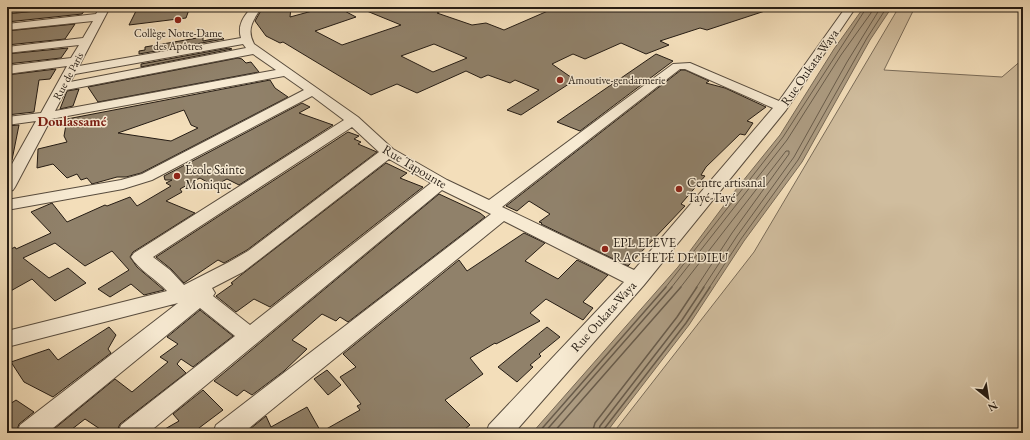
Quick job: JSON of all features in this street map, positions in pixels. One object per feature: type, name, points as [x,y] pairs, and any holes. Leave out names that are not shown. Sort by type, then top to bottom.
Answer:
[{"type":"street","points":[[7,10],[36,7]]},
{"type":"street","points":[[251,45],[244,26],[246,19],[257,7]]},
{"type":"street","name":"Rue Oukata-Waya","points":[[498,433],[637,280],[781,107],[852,7]]},
{"type":"street","points":[[7,27],[102,12]]},
{"type":"street","name":"Rue de Paris","points":[[7,187],[102,12]]},
{"type":"street","points":[[7,50],[86,41]]},
{"type":"street","points":[[7,70],[74,66],[251,45]]},
{"type":"street","points":[[62,87],[251,45]]},
{"type":"street","name":"Rue Tapounte","points":[[251,45],[353,120],[388,152],[441,183],[637,280]]},
{"type":"street","points":[[224,433],[677,66],[686,65],[781,107]]},
{"type":"street","points":[[7,121],[130,102],[286,72]]},
{"type":"street","points":[[7,205],[123,184],[147,177],[312,91]]},
{"type":"street","points":[[250,338],[140,257],[353,120]]},
{"type":"street","points":[[29,433],[191,296],[236,267],[388,152]]},
{"type":"street","points":[[130,433],[441,183]]},
{"type":"street","points":[[7,339],[191,296]]},
{"type":"shaded area","points":[[899,7],[915,7],[884,70],[1002,77],[1023,59],[1023,433],[613,433],[754,252]]},
{"type":"water","points":[[864,7],[892,7],[870,40],[802,162],[744,241],[689,325],[606,433],[532,433],[678,267],[734,192],[780,135],[834,49]]},
{"type":"building","points":[[42,7],[87,7],[82,14],[7,22],[7,14],[36,11]]},
{"type":"building","points":[[172,7],[190,7],[186,18],[129,25],[136,11]]},
{"type":"building","points":[[263,7],[291,7],[290,17],[327,7],[337,7],[356,17],[315,31],[342,45],[401,25],[357,7],[449,7],[437,13],[472,25],[486,23],[504,30],[557,7],[770,7],[771,9],[707,30],[700,28],[660,41],[669,45],[646,54],[621,43],[585,59],[573,54],[552,64],[575,80],[521,115],[507,110],[539,90],[515,80],[510,83],[488,75],[481,78],[466,71],[417,93],[397,84],[371,95],[283,42],[280,43],[266,36],[255,21]],"holes":[[[434,44],[467,58],[433,72],[401,56]]]},
{"type":"building","points":[[75,24],[65,39],[7,45],[7,31]]},
{"type":"building","points":[[203,37],[203,41],[222,37],[224,39],[139,54],[139,51],[145,50],[145,47]]},
{"type":"building","points":[[68,48],[61,58],[7,64],[7,54]]},
{"type":"building","points":[[229,48],[232,49],[141,67],[141,64]]},
{"type":"building","points":[[656,54],[673,61],[580,131],[557,122]]},
{"type":"building","points":[[238,58],[242,59],[246,63],[251,62],[259,72],[98,102],[88,87]]},
{"type":"building","points":[[56,69],[50,79],[39,80],[34,112],[7,115],[7,75]]},
{"type":"building","points":[[681,70],[685,70],[709,81],[706,83],[725,88],[766,107],[747,121],[753,123],[745,135],[740,134],[706,167],[701,175],[705,176],[681,204],[685,206],[628,266],[541,224],[542,223],[539,222],[550,214],[529,201],[517,211],[506,206]]},
{"type":"building","points":[[270,80],[275,88],[288,97],[141,173],[126,177],[117,177],[92,184],[87,178],[81,180],[77,174],[67,178],[53,164],[37,168],[38,149],[67,142],[64,136],[67,119]],"holes":[[[184,110],[191,125],[198,128],[171,141],[118,133]]]},
{"type":"building","points":[[79,89],[73,106],[60,109],[67,91]]},
{"type":"building","points":[[302,103],[310,107],[299,113],[333,125],[239,185],[227,179],[214,186],[200,178],[180,189],[182,192],[166,201],[195,213],[133,252],[130,257],[137,267],[164,290],[144,295],[131,284],[110,297],[98,289],[129,270],[112,251],[85,266],[55,243],[23,258],[49,278],[68,268],[86,283],[55,301],[32,279],[7,293],[7,251],[15,247],[16,249],[51,233],[31,212],[52,203],[67,222],[105,205],[107,206],[130,197],[137,206],[171,186],[166,183],[172,180],[165,180],[164,176]]},
{"type":"building","points":[[19,125],[12,160],[7,159],[7,126]]},
{"type":"building","points":[[348,132],[359,136],[354,139],[361,142],[358,144],[377,152],[247,250],[224,263],[218,260],[184,283],[171,269],[156,257]]},
{"type":"building","points":[[386,163],[407,173],[400,178],[423,187],[270,307],[254,299],[236,312],[216,296],[233,284],[231,283],[241,275]]},
{"type":"building","points":[[439,194],[480,213],[485,217],[348,322],[340,317],[336,321],[322,314],[292,340],[307,349],[284,371],[252,395],[244,390],[237,396],[214,381]]},
{"type":"building","points":[[524,233],[545,243],[525,261],[558,279],[577,260],[608,275],[583,302],[593,308],[583,320],[546,299],[530,313],[540,321],[496,344],[495,343],[470,358],[483,374],[445,400],[470,425],[460,433],[245,433],[266,416],[271,427],[307,407],[321,432],[360,410],[357,406],[361,404],[340,377],[356,367],[343,354],[459,260],[467,271]]},
{"type":"building","points":[[200,310],[233,336],[193,367],[181,359],[177,364],[186,373],[120,424],[116,433],[106,433],[85,419],[67,433],[49,433],[115,379],[132,392],[168,362],[160,357],[178,344],[167,337]]},
{"type":"building","points":[[109,327],[116,335],[108,349],[111,353],[53,397],[24,382],[11,362],[49,349],[58,360]]},
{"type":"building","points":[[547,327],[560,337],[539,354],[541,356],[530,365],[533,367],[517,382],[498,367]]},
{"type":"building","points":[[327,370],[341,385],[328,395],[314,379]]},
{"type":"building","points":[[203,390],[223,410],[195,431],[193,429],[187,433],[158,433],[179,421],[173,414]]},
{"type":"building","points":[[16,400],[34,412],[19,424],[16,433],[7,433],[7,406]]},
{"type":"place","name":"Collège Notre-Dame des Apôtres","points":[[178,20]]},
{"type":"place","name":"Amoutive-gendarmerie","points":[[560,80]]},
{"type":"place","name":"École Sainte Monique","points":[[177,176]]},
{"type":"place","name":"Centre artisanal Tayé-Tayé","points":[[679,189]]},
{"type":"place","name":"EPL ELEVE RACHETÉ DE DIEU","points":[[605,249]]},
{"type":"district","name":"Doulassamé","points":[[72,121]]}]
